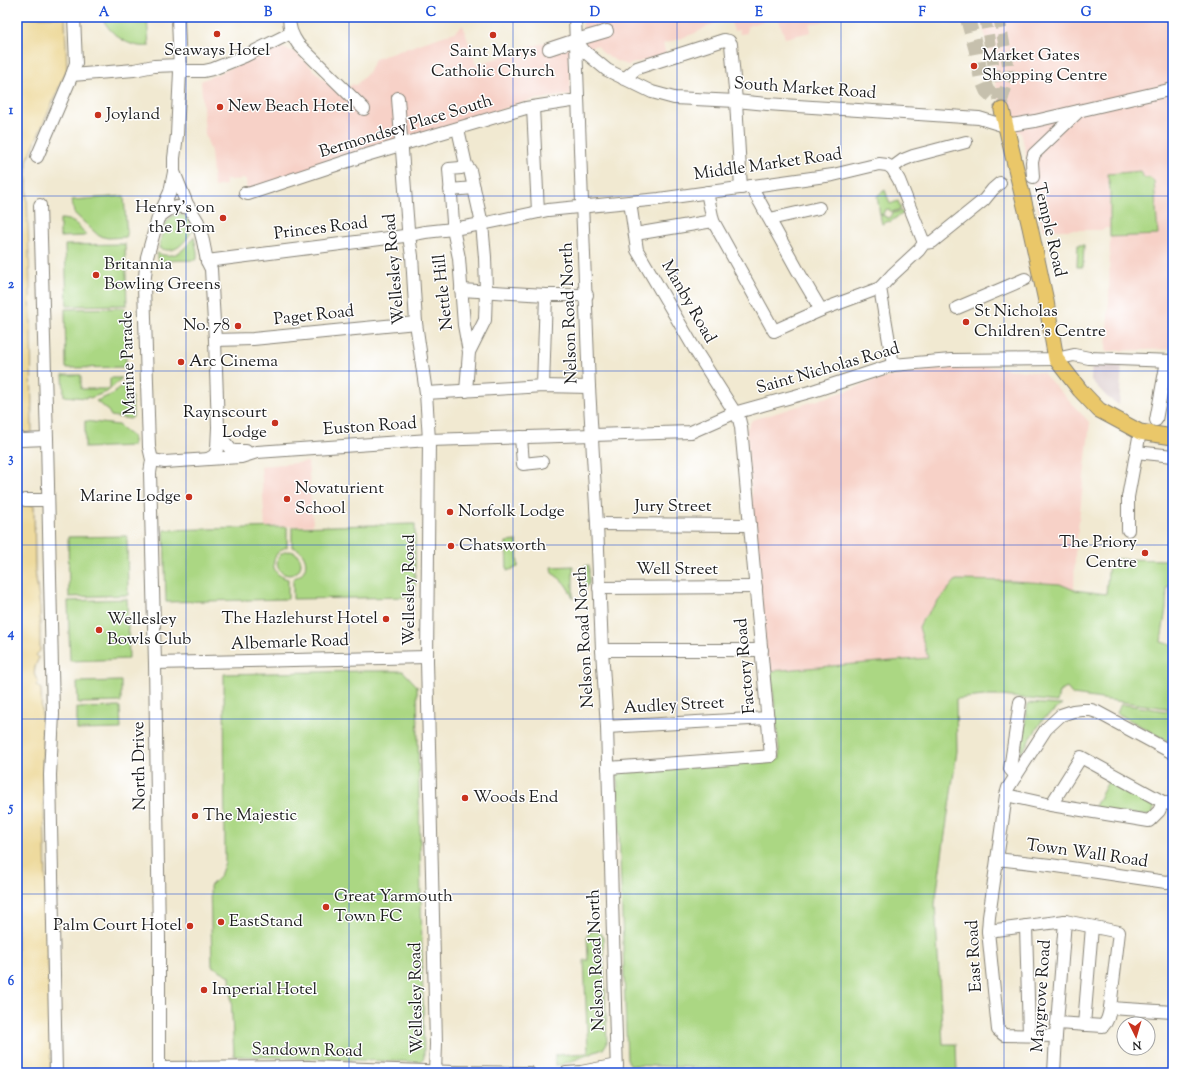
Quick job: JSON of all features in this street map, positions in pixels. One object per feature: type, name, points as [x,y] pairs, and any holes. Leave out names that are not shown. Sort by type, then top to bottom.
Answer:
[{"type":"main road","name":"Temple Road","points":[[1002,110],[1030,227],[1046,301],[1056,358]]},
{"type":"main road","points":[[1056,358],[1080,390],[1098,410],[1140,432],[1173,438]]},
{"type":"street","points":[[37,157],[76,63],[74,17]]},
{"type":"street","name":"Marine Parade","points":[[152,460],[149,447],[144,286],[147,257],[158,218],[170,192],[174,172],[180,68],[178,17]]},
{"type":"street","points":[[289,17],[291,33],[298,44],[364,109]]},
{"type":"street","name":"Nelson Road North","points":[[575,17],[592,434],[607,727],[617,1069]]},
{"type":"street","points":[[549,49],[607,31]]},
{"type":"street","points":[[72,74],[134,70],[154,66],[213,69],[245,56],[291,33]]},
{"type":"street","name":"South Market Road","points":[[576,40],[584,51],[607,70],[652,92],[674,98],[979,118],[1005,126]]},
{"type":"street","points":[[624,79],[637,68],[724,40],[729,40],[746,187],[770,219],[821,310]]},
{"type":"street","points":[[1005,126],[1035,121],[1170,89]]},
{"type":"street","name":"Bermondsey Place South","points":[[245,193],[248,194],[401,145],[533,107],[578,100]]},
{"type":"street","name":"Wellesley Road","points":[[398,104],[412,256],[416,323],[426,393],[429,440],[427,656],[435,1072]]},
{"type":"street","points":[[533,107],[538,212]]},
{"type":"street","points":[[1033,177],[1032,162],[1034,154],[1079,110]]},
{"type":"street","points":[[458,129],[466,165],[470,170],[482,224],[485,257],[485,320],[469,352],[466,390]]},
{"type":"street","points":[[924,243],[899,180],[892,168],[903,160],[951,141],[966,142]]},
{"type":"street","name":"Middle Market Road","points":[[582,207],[833,175],[880,164],[887,165],[892,168]]},
{"type":"street","name":"Nettle Hill","points":[[466,165],[461,168],[449,169],[453,229],[459,258],[464,326],[469,352]]},
{"type":"street","name":"Marine Parade","points":[[174,172],[189,208],[198,222],[207,261],[211,269],[218,427],[217,449],[215,454],[208,459]]},
{"type":"street","points":[[707,192],[716,226],[774,331],[821,310],[880,288],[919,250],[924,243],[932,242],[984,200],[1000,183]]},
{"type":"street","points":[[450,190],[474,188]]},
{"type":"street","name":"Manby Road","points":[[630,202],[637,250],[734,413]]},
{"type":"street","points":[[40,205],[53,714],[50,789],[56,1073]]},
{"type":"street","points":[[158,218],[168,210],[182,206],[189,208]]},
{"type":"street","name":"Princes Road","points":[[207,261],[453,229],[548,210],[582,207]]},
{"type":"street","points":[[770,219],[819,208]]},
{"type":"street","points":[[635,234],[716,226]]},
{"type":"street","points":[[957,308],[1025,279]]},
{"type":"street","points":[[880,288],[893,365]]},
{"type":"street","points":[[461,290],[586,295]]},
{"type":"street","points":[[543,386],[546,294]]},
{"type":"street","name":"Paget Road","points":[[215,340],[253,339],[416,323]]},
{"type":"street","name":"Saint Nicholas Road","points":[[592,434],[691,432],[734,413],[813,391],[893,365],[951,360],[1056,358],[1074,354],[1089,358],[1170,361]]},
{"type":"street","points":[[1156,420],[1170,361]]},
{"type":"street","points":[[426,393],[543,386],[590,388]]},
{"type":"street","name":"Factory Road","points":[[608,768],[771,756],[742,427],[739,419],[734,413]]},
{"type":"street","name":"Marine Parade","points":[[218,427],[223,440],[232,451],[257,452]]},
{"type":"street","points":[[1128,530],[1128,497],[1140,432]]},
{"type":"street","name":"Euston Road","points":[[152,460],[165,462],[241,457],[257,452],[429,440],[592,434]]},
{"type":"street","points":[[17,436],[20,440],[47,439]]},
{"type":"street","points":[[521,437],[523,464],[542,462]]},
{"type":"street","points":[[1136,452],[1173,456]]},
{"type":"street","name":"North Drive","points":[[152,460],[150,473],[155,664],[159,938],[159,1071]]},
{"type":"street","points":[[25,500],[48,500]]},
{"type":"street","name":"Jury Street","points":[[597,524],[750,525]]},
{"type":"street","name":"Well Street","points":[[599,588],[756,587]]},
{"type":"street","points":[[602,650],[762,650]]},
{"type":"street","name":"Albemarle Road","points":[[155,664],[427,656]]},
{"type":"street","points":[[1016,776],[1010,769],[1020,702]]},
{"type":"street","name":"East Road","points":[[1056,1036],[1004,1035],[998,1030],[988,931],[1008,788],[1046,729],[1061,715],[1073,711],[1091,710],[1097,712],[1173,753]]},
{"type":"street","name":"Audley Street","points":[[607,727],[768,718]]},
{"type":"street","points":[[1006,795],[1051,805],[1149,820],[1168,804],[1081,757],[1051,805]]},
{"type":"street","name":"Town Wall Road","points":[[997,859],[1050,865],[1166,882],[1173,881]]},
{"type":"street","points":[[988,931],[1065,921],[1119,932],[1108,1019],[1102,1026],[1056,1023]]},
{"type":"street","name":"Maygrove Road","points":[[1054,1073],[1056,1023],[1065,921]]},
{"type":"street","points":[[1026,926],[1029,1035]]},
{"type":"street","points":[[1084,1025],[1092,926]]},
{"type":"street","points":[[1110,1008],[1173,1012]]},
{"type":"street","name":"Sandown Road","points":[[159,1071],[308,1067],[454,1073],[529,1073]]},
{"type":"street","points":[[566,1073],[617,1069]]},
{"type":"shaded area","points":[[583,17],[729,17],[693,34],[663,44],[666,54],[628,65],[618,62],[603,53],[597,45],[569,54],[571,95],[531,100],[247,192],[246,179],[226,180],[226,185],[214,187],[211,152],[205,134],[201,81],[274,49],[282,48],[295,52],[341,96],[352,84],[356,85],[367,74],[375,59],[455,32],[463,25],[476,65],[583,30]]},
{"type":"shaded area","points":[[729,17],[778,17],[750,25],[747,27],[747,33],[740,34],[739,30],[734,31]]},
{"type":"shaded area","points":[[778,17],[847,17],[810,24],[811,32],[785,38]]},
{"type":"shaded area","points":[[981,17],[1173,17],[1173,349],[1106,351],[1110,237],[1158,235],[1150,178],[1108,174],[1110,228],[1104,228],[1102,230],[1043,230],[1021,132],[1007,135]]},
{"type":"shaded area","points":[[1092,364],[1122,365],[1119,405],[1107,397],[1091,380]]},
{"type":"shaded area","points":[[974,365],[1043,373],[1090,423],[1075,555],[1074,590],[1060,584],[957,580],[923,619],[919,627],[928,658],[771,671],[766,670],[746,430],[752,420],[853,389],[872,381],[911,372]]},
{"type":"shaded area","name":"Novaturient School","points":[[308,462],[313,525],[265,527],[261,466]]},
{"type":"green space","points":[[102,17],[147,17],[149,46],[135,45],[121,39],[110,29]]},
{"type":"green space","points":[[1141,171],[1144,178],[1150,178],[1154,181],[1158,235],[1110,237],[1110,190],[1108,174]]},
{"type":"green space","points":[[885,190],[890,204],[898,201],[901,209],[892,212],[888,209],[880,215],[877,196]]},
{"type":"green space","points":[[124,196],[127,237],[108,238],[99,236],[74,213],[72,200]]},
{"type":"green space","points":[[901,211],[903,214],[890,222],[889,221],[882,224],[880,216],[884,215],[885,217],[889,218],[893,213]]},
{"type":"green space","points":[[178,214],[188,219],[193,230],[183,243],[175,249],[165,250],[159,248],[166,223],[173,216]]},
{"type":"green space","points":[[60,219],[75,223],[86,235],[60,237]]},
{"type":"green space","points":[[194,236],[197,259],[160,261],[157,259],[157,253],[169,255],[179,252],[187,246]]},
{"type":"green space","name":"Britannia Bowling Greens","points":[[125,244],[127,305],[67,306],[65,245]]},
{"type":"green space","points":[[1078,245],[1084,245],[1083,267],[1077,267]]},
{"type":"green space","name":"Britannia Bowling Greens","points":[[125,308],[126,367],[66,368],[65,309]]},
{"type":"green space","points":[[63,375],[81,375],[81,389],[110,389],[110,378],[122,378],[107,392],[86,398],[64,396]]},
{"type":"green space","points":[[126,381],[130,396],[132,396],[133,417],[130,419],[111,416],[107,409],[96,401],[113,394]]},
{"type":"green space","points":[[85,421],[118,425],[133,437],[133,446],[85,448]]},
{"type":"green space","points":[[415,524],[415,597],[293,599],[293,579],[300,575],[304,570],[306,562],[303,554],[296,548],[292,547],[292,527]]},
{"type":"green space","points":[[287,527],[287,547],[279,551],[276,555],[274,559],[274,567],[279,575],[288,579],[288,599],[166,602],[164,530]]},
{"type":"green space","name":"Wellesley Bowls Club","points":[[127,536],[128,595],[69,597],[68,537]]},
{"type":"green space","points":[[517,541],[518,567],[507,571],[506,542]]},
{"type":"green space","points":[[289,551],[297,555],[301,563],[297,571],[289,575],[281,571],[277,563],[281,555]]},
{"type":"green space","points":[[1114,559],[1173,560],[1173,585],[1167,587],[1166,608],[1161,642],[1173,645],[1173,709],[1073,695],[1067,688],[1059,692],[1057,702],[1002,696],[956,699],[957,751],[935,904],[943,1044],[956,1044],[957,1073],[830,1073],[631,1065],[627,1060],[617,772],[780,759],[771,671],[928,658],[919,627],[923,619],[956,580],[1060,584],[1074,590],[1106,594],[1109,562],[1113,563]]},
{"type":"green space","points":[[589,565],[589,584],[585,589],[584,566]]},
{"type":"green space","points":[[573,566],[573,599],[565,584],[552,573],[551,567]]},
{"type":"green space","name":"Wellesley Bowls Club","points":[[127,599],[129,659],[70,661],[68,601]]},
{"type":"green space","points":[[403,671],[417,686],[424,1058],[419,1062],[234,1056],[230,976],[212,966],[210,886],[220,876],[225,862],[224,674]]},
{"type":"green space","points":[[121,681],[121,702],[78,703],[77,682]]},
{"type":"green space","points":[[1028,703],[1062,705],[1043,719],[1020,755]]},
{"type":"green space","points":[[1121,704],[1173,712],[1173,744],[1117,713]]},
{"type":"green space","points":[[120,707],[121,729],[77,730],[77,708]]},
{"type":"green space","points":[[1110,778],[1156,804],[1151,816],[1093,810]]},
{"type":"green space","points":[[597,931],[603,936],[607,1043],[603,1049],[561,1065],[555,1065],[555,1055],[588,1053],[584,960],[588,960],[587,934]]},
{"type":"sand","points":[[17,17],[65,17],[67,69],[27,161],[32,438],[17,442]]},
{"type":"sand","points":[[17,500],[21,500],[21,505],[34,505],[35,571],[40,608],[40,651],[36,655],[39,658],[34,673],[39,682],[36,685],[41,689],[51,1073],[17,1073]]},
{"type":"tunnel","points":[[967,17],[976,49],[981,77],[987,91],[1001,104],[1002,110]]},
{"type":"tunnel","points":[[985,17],[1000,103]]},
{"type":"tunnel","points":[[999,17],[1008,64],[1009,78],[1001,104]]},
{"type":"place","name":"Seaways Hotel","points":[[217,34]]},
{"type":"place","name":"Saint Marys Catholic Church","points":[[493,35]]},
{"type":"place","name":"Market Gates Shopping Centre","points":[[974,66]]},
{"type":"place","name":"New Beach Hotel","points":[[220,107]]},
{"type":"place","name":"Joyland","points":[[98,115]]},
{"type":"place","name":"Henry's on the Prom","points":[[223,218]]},
{"type":"place","name":"Britannia Bowling Greens","points":[[96,275]]},
{"type":"place","name":"St Nicholas Children's Centre","points":[[966,322]]},
{"type":"place","name":"No. 78","points":[[238,326]]},
{"type":"place","name":"Arc Cinema","points":[[181,362]]},
{"type":"place","name":"Raynscourt Lodge","points":[[275,423]]},
{"type":"place","name":"Marine Lodge","points":[[189,497]]},
{"type":"place","name":"Novaturient School","points":[[287,499]]},
{"type":"place","name":"Norfolk Lodge","points":[[450,512]]},
{"type":"place","name":"Chatsworth","points":[[451,546]]},
{"type":"place","name":"The Priory Centre","points":[[1145,553]]},
{"type":"place","name":"The Hazlehurst Hotel","points":[[386,619]]},
{"type":"place","name":"Wellesley Bowls Club","points":[[99,630]]},
{"type":"place","name":"Woods End","points":[[465,798]]},
{"type":"place","name":"The Majestic","points":[[195,816]]},
{"type":"place","name":"Great Yarmouth Town FC","points":[[326,907]]},
{"type":"place","name":"EastStand","points":[[221,922]]},
{"type":"place","name":"Palm Court Hotel","points":[[190,926]]},
{"type":"place","name":"Imperial Hotel","points":[[204,990]]}]
